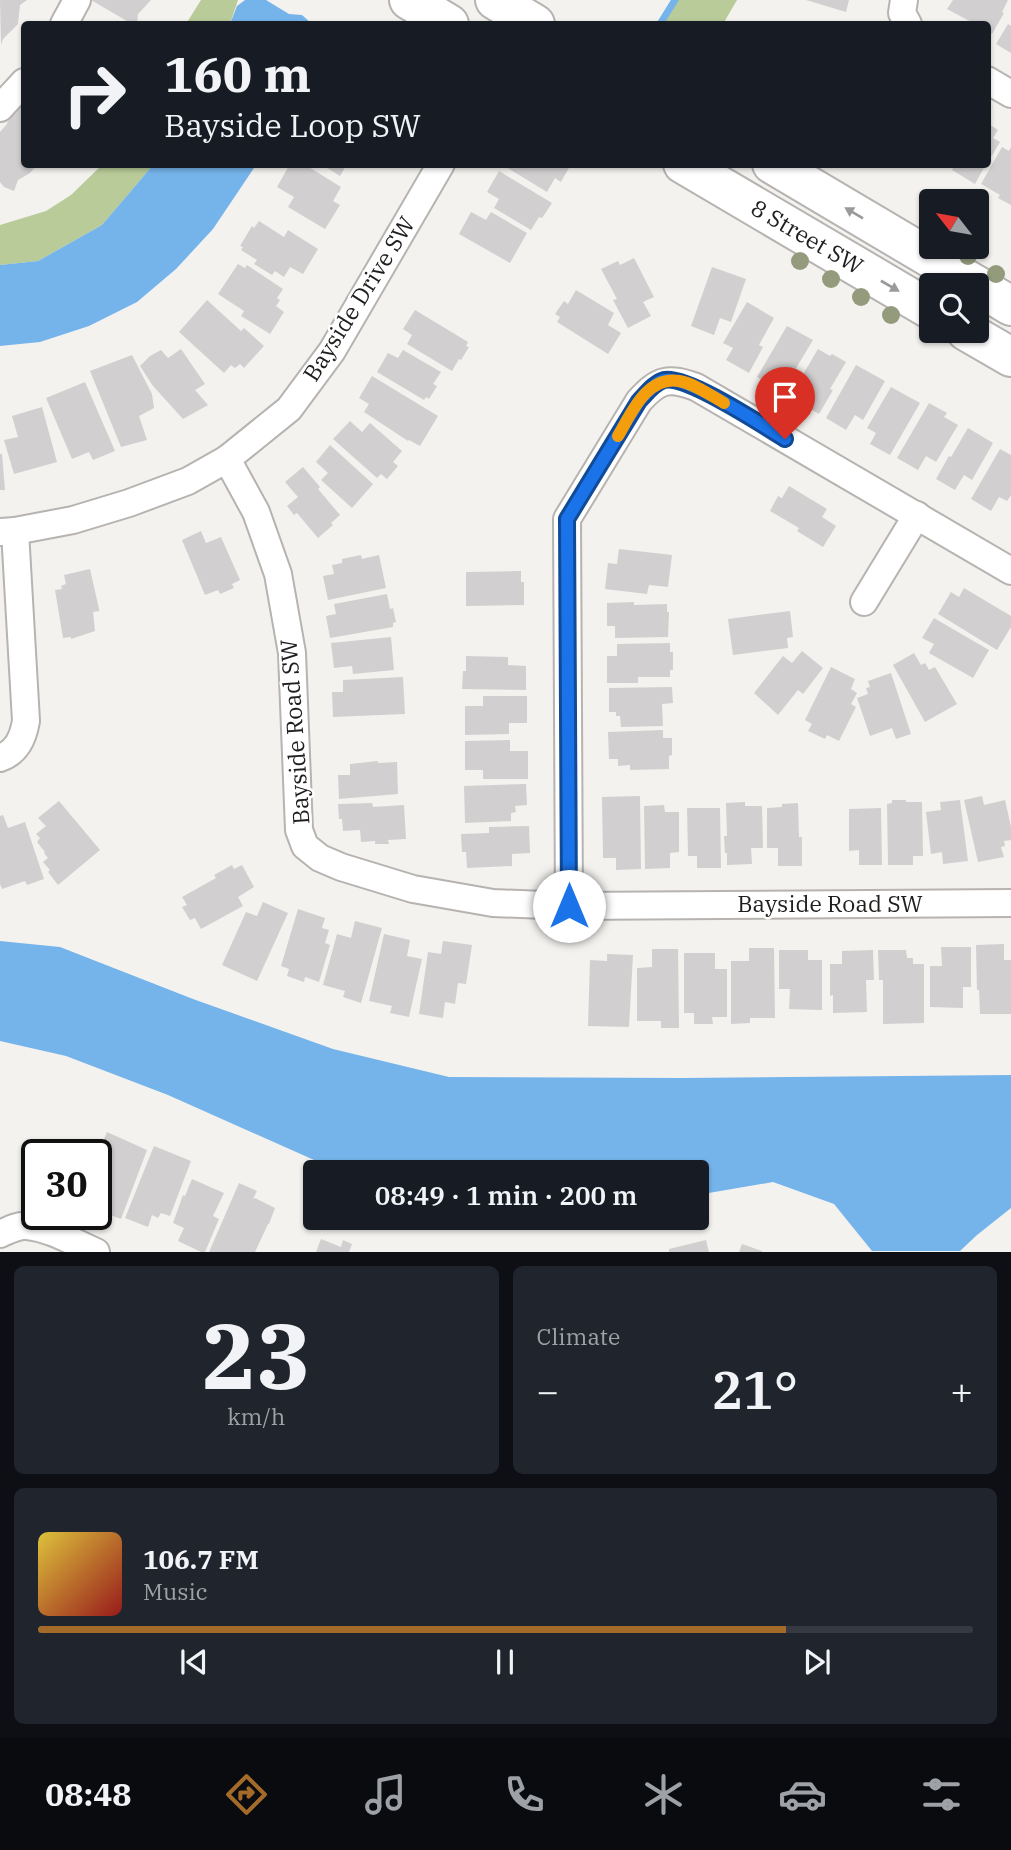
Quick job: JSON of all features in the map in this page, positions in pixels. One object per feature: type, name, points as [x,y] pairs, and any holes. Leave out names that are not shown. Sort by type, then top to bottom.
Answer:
[{"type":"main road","points":[[388,0],[406,21]]},
{"type":"main road","points":[[409,0],[444,21]]},
{"type":"main road","name":"8 Street SW","points":[[690,168],[919,303]]},
{"type":"main road","name":"8 Street SW","points":[[779,168],[956,273]]},
{"type":"main road","name":"8 Street SW","points":[[989,293],[1011,306]]},
{"type":"main road","points":[[987,343],[1011,357]]},
{"type":"street","points":[[66,21],[77,0]]},
{"type":"street","points":[[904,0],[902,13],[906,21]]},
{"type":"street","points":[[991,82],[1011,94]]},
{"type":"street","points":[[0,108],[21,85]]},
{"type":"street","name":"Bayside Drive SW","points":[[8,532],[73,520],[188,481],[227,459],[289,408],[332,351],[439,168]]},
{"type":"street","points":[[569,906],[567,519],[639,401],[651,388],[664,380],[680,381],[696,387],[1011,571]]},
{"type":"street","name":"Bayside Road SW","points":[[227,459],[256,512],[278,573],[292,653],[299,830],[305,846],[320,858],[341,867],[413,888],[493,903],[569,906],[1011,903]]},
{"type":"street","points":[[864,602],[917,515]]},
{"type":"street","points":[[0,758],[16,748],[24,735],[26,721],[8,532]]},
{"type":"street","points":[[0,1234],[12,1228],[26,1226],[96,1251]]},
{"type":"green space","points":[[201,0],[238,0],[231,21],[188,21]]},
{"type":"green space","points":[[674,0],[737,0],[725,21],[661,21]]},
{"type":"green space","points":[[99,168],[150,168],[102,225],[38,261],[0,265],[0,225],[46,211],[71,195]]},
{"type":"water","points":[[245,0],[266,0],[289,14],[302,15],[309,21],[231,21],[237,6]]},
{"type":"water","points":[[150,168],[254,168],[213,229],[176,269],[137,302],[89,326],[40,342],[0,346],[0,265],[38,261],[102,225]]},
{"type":"water","points":[[0,941],[60,947],[193,999],[333,1049],[449,1077],[1011,1075],[1011,1208],[960,1251],[872,1251],[834,1204],[773,1182],[709,1193],[709,1160],[314,1160],[168,1095],[66,1056],[0,1041]]},
{"type":"building","points":[[0,0],[27,0],[20,5],[18,24],[3,39],[1,45]]},
{"type":"building","points":[[91,0],[151,0],[138,14],[137,21],[127,21]]},
{"type":"building","points":[[806,0],[849,0],[846,12]]},
{"type":"building","points":[[953,0],[1008,0],[992,34],[991,21],[969,21],[947,9]]},
{"type":"building","points":[[1008,24],[1011,26],[1011,53],[996,44]]},
{"type":"building","points":[[21,105],[21,168],[34,168],[18,180],[14,191],[0,182],[0,132],[7,124],[10,112]]},
{"type":"building","points":[[991,126],[998,130],[993,138],[1000,142],[991,157]]},
{"type":"building","points":[[1002,147],[1009,151],[1011,147],[1011,205],[981,184]]},
{"type":"building","points":[[288,168],[310,168],[341,187],[333,201],[340,205],[325,229],[288,207],[294,197],[277,187]]},
{"type":"building","points":[[327,168],[345,168],[340,176]]},
{"type":"building","points":[[508,168],[569,168],[561,182],[555,178],[547,192]]},
{"type":"building","points":[[953,168],[984,168],[975,184],[952,170]]},
{"type":"building","points":[[499,171],[552,203],[531,230],[494,208],[499,199],[487,192]]},
{"type":"building","points":[[471,212],[486,220],[491,212],[527,233],[510,263],[459,234]]},
{"type":"building","points":[[259,221],[284,237],[288,230],[318,249],[303,274],[290,267],[284,277],[275,271],[272,275],[254,264],[257,260],[241,250],[243,247],[240,246],[252,226],[254,228]]},
{"type":"building","points":[[634,258],[654,297],[643,302],[651,316],[628,328],[601,269],[618,261],[620,265]]},
{"type":"building","points":[[238,264],[245,268],[247,265],[283,289],[277,298],[280,300],[276,306],[284,312],[270,334],[241,316],[244,311],[218,294]]},
{"type":"building","points":[[712,267],[746,279],[731,322],[720,318],[714,335],[691,326]]},
{"type":"building","points":[[576,290],[614,313],[608,325],[621,333],[608,354],[557,322],[560,317],[555,314],[564,301],[568,304]]},
{"type":"building","points":[[207,300],[241,331],[244,328],[264,346],[244,368],[240,364],[235,368],[231,365],[224,373],[179,332]]},
{"type":"building","points":[[747,302],[774,318],[759,345],[763,347],[749,373],[726,360],[733,348],[723,343]]},
{"type":"building","points":[[415,310],[468,342],[466,346],[469,347],[452,371],[407,344],[412,335],[403,329]]},
{"type":"building","points":[[787,326],[813,340],[792,375],[784,371],[774,387],[757,377]]},
{"type":"building","points":[[181,349],[205,384],[195,390],[208,405],[183,419],[153,386],[140,366],[161,350],[168,358]]},
{"type":"building","points":[[818,349],[846,362],[819,414],[798,402],[806,388],[798,383]]},
{"type":"building","points":[[403,350],[441,372],[433,384],[437,386],[429,399],[426,397],[424,400],[377,372],[388,353],[398,358]]},
{"type":"building","points":[[132,355],[152,394],[154,408],[139,416],[147,440],[121,447],[90,371]]},
{"type":"building","points":[[856,365],[885,381],[863,420],[855,415],[846,430],[826,418]]},
{"type":"building","points":[[372,376],[438,416],[420,446],[364,412],[369,404],[359,398]]},
{"type":"building","points":[[85,382],[115,451],[93,460],[89,452],[72,459],[46,398]]},
{"type":"building","points":[[891,387],[920,403],[890,455],[870,444],[876,433],[867,428]]},
{"type":"building","points":[[929,403],[947,413],[944,417],[958,425],[936,462],[926,456],[918,470],[897,458]]},
{"type":"building","points":[[42,407],[57,462],[14,474],[4,440],[18,437],[12,416]]},
{"type":"building","points":[[350,421],[362,432],[370,423],[402,451],[393,462],[398,466],[387,479],[381,474],[377,478],[333,439]]},
{"type":"building","points":[[968,428],[993,443],[972,480],[964,475],[955,490],[936,479]]},
{"type":"building","points":[[330,445],[373,484],[352,508],[321,480],[328,473],[316,462]]},
{"type":"building","points":[[1000,449],[1011,455],[1011,495],[1007,501],[999,497],[991,511],[971,499]]},
{"type":"building","points":[[2,454],[5,490],[0,490]]},
{"type":"building","points":[[303,467],[340,515],[318,538],[297,513],[294,515],[287,506],[298,497],[285,482]]},
{"type":"building","points":[[789,486],[827,509],[822,517],[836,526],[823,547],[797,531],[799,528],[770,511],[778,496],[782,498]]},
{"type":"building","points":[[201,531],[206,543],[221,537],[240,580],[232,584],[234,588],[220,594],[218,590],[205,595],[182,540]]},
{"type":"building","points":[[619,549],[672,555],[668,587],[649,585],[647,594],[605,589],[608,563],[617,564]]},
{"type":"building","points":[[361,555],[362,559],[379,555],[386,588],[328,600],[323,576],[334,574],[332,565],[342,563],[342,559]]},
{"type":"building","points":[[90,569],[99,609],[93,612],[95,631],[71,639],[63,638],[55,590],[62,589],[61,586],[66,584],[64,575]]},
{"type":"building","points":[[521,571],[524,605],[466,606],[466,572]]},
{"type":"building","points":[[964,588],[1011,616],[1011,627],[997,650],[938,614],[951,592],[959,597]]},
{"type":"building","points":[[387,594],[396,622],[393,627],[330,638],[326,616],[336,614],[334,604]]},
{"type":"building","points":[[634,602],[634,605],[667,604],[668,637],[615,638],[615,626],[607,626],[607,603]]},
{"type":"building","points":[[790,611],[793,637],[787,638],[788,648],[733,655],[728,619]]},
{"type":"building","points":[[934,618],[989,650],[973,678],[929,653],[934,644],[922,638]]},
{"type":"building","points":[[391,637],[394,670],[353,674],[352,666],[334,668],[331,643]]},
{"type":"building","points":[[670,643],[673,670],[670,670],[670,677],[638,677],[638,683],[607,683],[607,656],[617,656],[617,644]]},
{"type":"building","points":[[802,651],[823,668],[803,694],[798,690],[778,715],[754,693],[783,656],[792,663]]},
{"type":"building","points":[[914,653],[921,665],[925,663],[929,670],[935,667],[957,704],[925,722],[893,665]]},
{"type":"building","points":[[466,656],[508,657],[508,665],[526,666],[526,690],[462,689]]},
{"type":"building","points":[[831,667],[855,679],[851,689],[857,693],[851,704],[856,707],[839,741],[827,735],[825,739],[808,731],[812,724],[805,720]]},
{"type":"building","points":[[891,673],[911,734],[896,739],[892,728],[870,736],[857,698],[868,694],[868,681]]},
{"type":"building","points":[[403,677],[405,714],[333,717],[332,692],[343,692],[343,680]]},
{"type":"building","points":[[672,687],[673,703],[662,704],[663,726],[621,727],[620,716],[616,716],[616,712],[609,712],[609,688]]},
{"type":"building","points":[[483,696],[527,696],[527,723],[509,723],[509,734],[465,735],[465,706],[483,706]]},
{"type":"building","points":[[663,730],[663,738],[672,738],[669,769],[630,770],[630,765],[618,766],[618,759],[609,759],[608,732]]},
{"type":"building","points":[[510,740],[510,751],[528,751],[528,779],[483,779],[483,770],[465,770],[465,741]]},
{"type":"building","points":[[397,762],[398,794],[339,799],[338,775],[350,775],[350,764]]},
{"type":"building","points":[[526,784],[527,805],[515,806],[516,812],[511,813],[511,821],[465,823],[464,786]]},
{"type":"building","points":[[640,796],[641,869],[616,870],[616,858],[603,858],[602,797]]},
{"type":"building","points":[[982,796],[984,805],[1005,800],[1011,840],[1004,841],[1005,846],[1001,847],[1004,857],[978,862],[964,800]]},
{"type":"building","points":[[892,800],[922,802],[923,856],[913,856],[913,865],[888,865],[887,804],[892,803]]},
{"type":"building","points":[[960,800],[968,861],[943,864],[942,852],[931,854],[926,812],[941,810],[940,802]]},
{"type":"building","points":[[59,801],[100,850],[58,885],[43,862],[48,858],[37,842],[40,838],[36,834],[46,826],[38,818]]},
{"type":"building","points":[[745,802],[745,806],[762,806],[763,848],[751,848],[752,864],[727,865],[724,836],[727,836],[726,803]]},
{"type":"building","points":[[372,803],[373,807],[404,805],[406,839],[388,840],[389,844],[375,844],[375,841],[361,842],[360,830],[343,831],[338,804]]},
{"type":"building","points":[[798,803],[802,866],[778,866],[778,848],[767,848],[767,808]]},
{"type":"building","points":[[664,805],[665,812],[679,812],[679,852],[670,853],[670,868],[645,869],[644,806]]},
{"type":"building","points":[[687,808],[720,808],[721,868],[697,868],[697,856],[688,856]]},
{"type":"building","points":[[881,808],[882,865],[859,865],[859,850],[849,851],[849,809]]},
{"type":"building","points":[[3,815],[8,828],[25,822],[44,879],[27,885],[25,881],[2,889],[0,816]]},
{"type":"building","points":[[529,826],[530,853],[512,854],[512,866],[467,868],[466,852],[462,852],[461,834],[489,833],[489,827]]},
{"type":"building","points":[[232,865],[234,869],[242,865],[254,887],[238,897],[243,906],[201,929],[195,918],[190,920],[182,907],[187,905],[182,897],[216,878],[214,875]]},
{"type":"building","points":[[263,902],[288,913],[257,981],[222,965],[246,912],[257,916]]},
{"type":"building","points":[[298,909],[325,918],[322,928],[329,930],[325,943],[330,945],[319,982],[305,977],[304,982],[287,976],[289,969],[281,966]]},
{"type":"building","points":[[355,921],[382,928],[361,1003],[343,997],[345,991],[323,985],[337,934],[351,938]]},
{"type":"building","points":[[384,934],[410,940],[407,956],[422,959],[409,1017],[390,1013],[392,1006],[369,1001]]},
{"type":"building","points":[[443,941],[472,945],[466,984],[458,983],[455,1004],[445,1002],[443,1018],[419,1014],[428,952],[441,954]]},
{"type":"building","points":[[1004,944],[1004,960],[1011,960],[1011,1014],[980,1014],[976,945]]},
{"type":"building","points":[[941,947],[971,947],[971,987],[963,987],[963,1008],[930,1007],[930,966],[942,966]]},
{"type":"building","points":[[749,948],[774,948],[775,1018],[750,1018],[750,1023],[731,1024],[731,961],[749,961]]},
{"type":"building","points":[[652,949],[678,949],[679,1028],[661,1028],[661,1021],[637,1021],[637,968],[652,967]]},
{"type":"building","points":[[779,950],[808,950],[808,960],[822,960],[822,1010],[789,1009],[790,989],[779,989]]},
{"type":"building","points":[[873,950],[874,980],[866,980],[867,1012],[833,1013],[830,964],[842,964],[842,951]]},
{"type":"building","points":[[878,950],[906,950],[907,958],[913,958],[913,964],[924,964],[924,1023],[883,1024],[883,980],[879,980]]},
{"type":"building","points":[[684,953],[715,953],[715,969],[727,969],[727,1017],[712,1017],[713,1024],[694,1024],[694,1013],[684,1013]]},
{"type":"building","points":[[607,954],[633,955],[629,1027],[588,1026],[590,960],[607,961]]},
{"type":"building","points":[[107,1132],[147,1150],[121,1219],[112,1216],[112,1139],[104,1139]]},
{"type":"building","points":[[154,1146],[191,1161],[170,1216],[161,1213],[158,1218],[152,1215],[148,1227],[125,1218]]},
{"type":"building","points":[[192,1179],[224,1193],[213,1216],[219,1219],[205,1252],[178,1241],[184,1228],[173,1223]]},
{"type":"building","points":[[239,1183],[257,1191],[253,1199],[275,1208],[269,1224],[255,1252],[209,1252]]},
{"type":"building","points":[[321,1239],[341,1247],[343,1240],[352,1244],[349,1252],[316,1252]]},
{"type":"building","points":[[706,1240],[709,1252],[669,1252],[669,1249]]},
{"type":"building","points":[[742,1244],[762,1251],[762,1252],[739,1252]]},
{"type":"waterway","points":[[662,21],[675,0]]},
{"type":"slow traffic","points":[[618,436],[639,401],[651,388],[664,380],[680,381],[696,387],[724,403]]},
{"type":"route","points":[[569,906],[567,519],[639,401],[651,388],[664,380],[680,381],[696,387],[785,439]]}]
